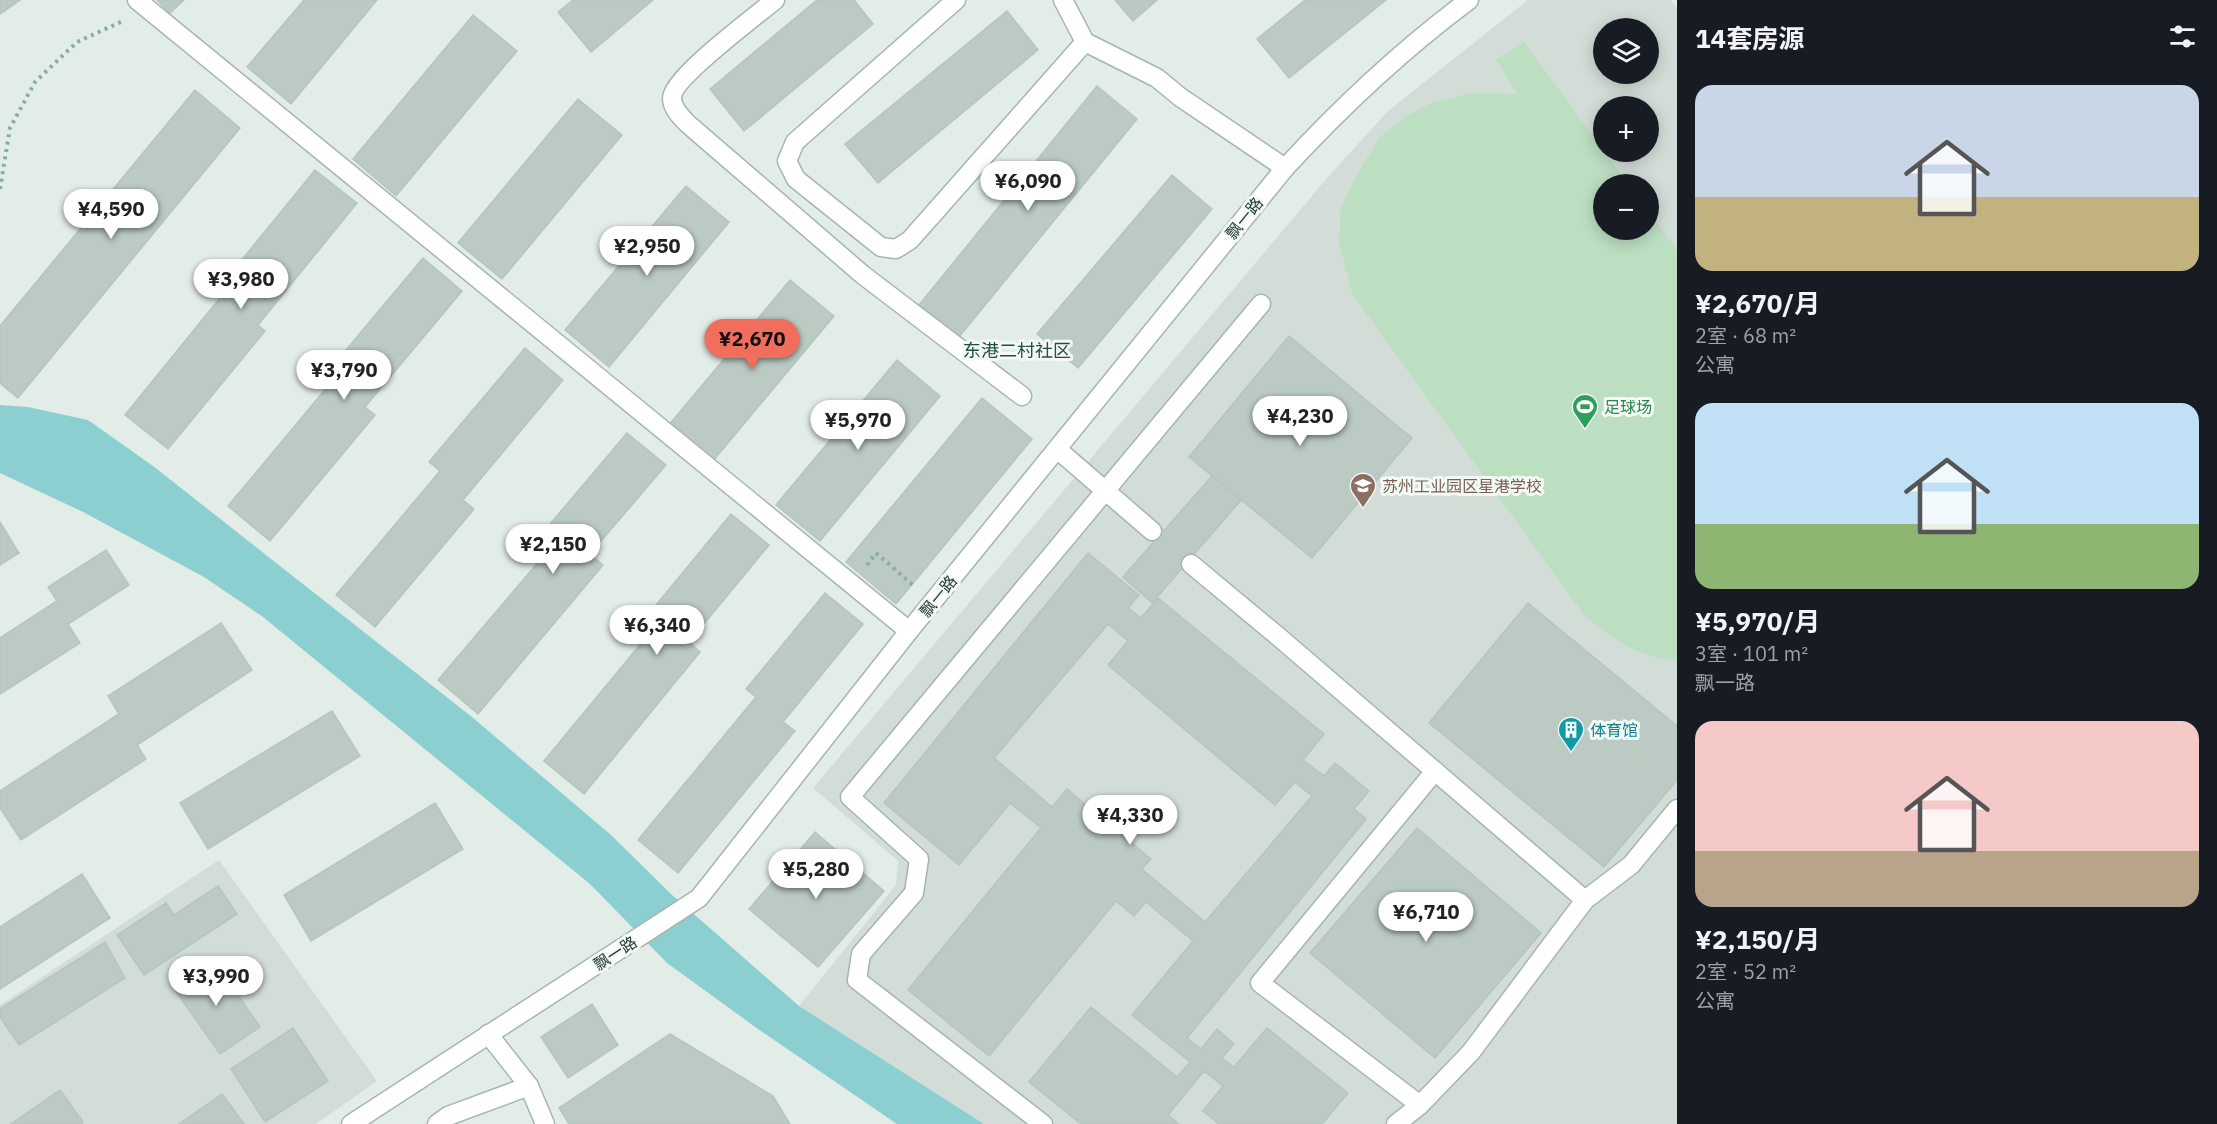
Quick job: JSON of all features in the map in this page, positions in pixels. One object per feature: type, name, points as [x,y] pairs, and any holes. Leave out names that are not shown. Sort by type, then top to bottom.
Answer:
[{"type":"street","points":[[774,0],[691,70],[677,85],[672,98],[676,112],[863,274],[1022,396]]},
{"type":"street","points":[[956,0],[795,142],[787,161],[796,179],[881,247],[896,249],[910,240],[1085,42]]},
{"type":"street","points":[[1063,0],[1085,42],[1157,78],[1180,97],[1285,168]]},
{"type":"street","name":"飘一路","points":[[351,1124],[699,898],[909,631],[1285,168],[1331,118],[1379,72],[1469,0]]},
{"type":"street","points":[[143,4],[909,631]]},
{"type":"street","points":[[1043,1124],[857,980],[861,954],[914,893],[919,859],[850,797],[1262,304]]},
{"type":"street","points":[[1057,449],[1152,531]]},
{"type":"street","points":[[1191,564],[1585,900]]},
{"type":"street","points":[[1419,1105],[1260,983],[1435,771]]},
{"type":"street","points":[[1396,1124],[1419,1105],[1471,1052],[1585,900],[1631,865],[1677,809]]},
{"type":"street","points":[[488,1034],[529,1086],[545,1124]]},
{"type":"street","points":[[437,1124],[448,1116],[529,1086]]},
{"type":"path","points":[[0,189],[10,128],[35,82],[77,42],[143,4]]},
{"type":"path","points":[[852,584],[876,553],[933,602]]},
{"type":"shaded area","name":"苏州工业园区星港学校","points":[[1528,0],[1671,0],[1677,8],[1677,1124],[984,1124],[799,1006],[896,885],[898,861],[813,788],[1327,178],[1388,111]]},
{"type":"shaded area","points":[[219,860],[377,1081],[316,1124],[0,1124],[0,1005]]},
{"type":"green space","points":[[1524,42],[1593,136],[1593,162],[1612,162],[1621,174],[1593,174],[1593,240],[1659,240],[1659,226],[1677,250],[1677,661],[1650,655],[1627,646],[1584,615],[1353,295],[1339,242],[1341,207],[1362,166],[1380,137],[1405,117],[1432,103],[1472,93],[1518,94],[1496,60]]},
{"type":"water","points":[[0,405],[28,407],[88,420],[153,466],[472,717],[611,835],[671,894],[799,1006],[984,1124],[897,1124],[758,1029],[667,963],[590,884],[263,617],[204,577],[83,512],[0,473]]},
{"type":"building","points":[[0,0],[20,0],[0,14]]},
{"type":"building","points":[[157,0],[184,0],[170,13]]},
{"type":"building","points":[[304,0],[377,0],[291,104],[247,67]]},
{"type":"building","points":[[573,0],[653,0],[591,52],[558,12]]},
{"type":"building","points":[[817,0],[854,0],[873,24],[744,131],[710,89]]},
{"type":"building","points":[[1115,0],[1157,0],[1133,21]]},
{"type":"building","points":[[1305,0],[1386,0],[1289,78],[1257,39]]},
{"type":"building","points":[[1007,11],[1038,50],[878,183],[845,144]]},
{"type":"building","points":[[473,15],[517,51],[396,196],[353,159]]},
{"type":"building","points":[[1097,86],[1137,119],[959,337],[919,305]]},
{"type":"building","points":[[195,90],[240,128],[18,398],[0,383],[0,326]]},
{"type":"building","points":[[578,99],[622,135],[502,279],[458,243]]},
{"type":"building","points":[[315,170],[357,203],[258,325],[265,331],[168,449],[125,415],[224,293],[219,288]]},
{"type":"building","points":[[1172,175],[1212,209],[1078,368],[1037,334]]},
{"type":"building","points":[[686,186],[729,222],[609,367],[565,330]]},
{"type":"building","points":[[423,258],[462,291],[365,407],[375,415],[270,541],[228,506],[328,386],[321,380]]},
{"type":"building","points":[[790,280],[834,316],[713,461],[669,425]]},
{"type":"building","points":[[1289,336],[1412,438],[1312,558],[1189,457]]},
{"type":"building","points":[[525,348],[563,380],[463,500],[474,509],[375,627],[336,595],[440,471],[429,462]]},
{"type":"building","points":[[897,360],[940,396],[820,541],[776,505]]},
{"type":"building","points":[[982,398],[1032,439],[896,604],[846,562]]},
{"type":"building","points":[[627,433],[666,465],[590,554],[603,565],[478,714],[438,680],[557,540],[545,530]]},
{"type":"building","points":[[1212,476],[1241,500],[1152,603],[1123,577]]},
{"type":"building","points":[[731,514],[769,545],[689,642],[700,652],[584,794],[544,761],[662,618],[652,610]]},
{"type":"building","points":[[0,522],[19,553],[0,565]]},
{"type":"building","points":[[106,550],[129,585],[68,624],[80,643],[0,694],[0,638],[57,601],[48,587]]},
{"type":"building","points":[[1088,553],[1139,595],[1128,608],[1141,618],[1158,598],[1324,734],[1303,760],[1324,776],[1335,763],[1369,791],[1354,809],[1366,819],[1187,1038],[1201,1049],[1217,1029],[1234,1044],[1222,1058],[1234,1067],[1267,1028],[1348,1093],[1322,1124],[1219,1124],[1203,1111],[1223,1086],[1204,1071],[1168,1115],[1179,1124],[1081,1124],[1029,1082],[1091,1007],[1177,1077],[1190,1062],[1132,1015],[1193,941],[1146,902],[1134,916],[1116,901],[989,1056],[908,990],[1041,828],[1010,803],[959,865],[884,803]],"holes":[[[1108,624],[1128,641],[1108,665],[1275,805],[1295,782],[1312,796],[1205,922],[1142,869],[1151,859],[1067,789],[1052,807],[994,758]]]},
{"type":"building","points":[[825,593],[863,624],[783,722],[795,731],[678,873],[638,840],[756,697],[746,689]]},
{"type":"building","name":"体育馆","points":[[1528,603],[1677,726],[1677,780],[1604,867],[1429,723]]},
{"type":"building","points":[[221,623],[252,670],[137,745],[146,759],[21,840],[0,808],[0,791],[119,714],[108,696]]},
{"type":"building","points":[[332,711],[360,756],[208,849],[180,803]]},
{"type":"building","points":[[435,803],[463,849],[311,941],[284,895]]},
{"type":"building","points":[[1417,828],[1541,933],[1435,1058],[1310,953]]},
{"type":"building","points":[[815,832],[884,891],[818,967],[749,909]]},
{"type":"building","points":[[82,874],[110,918],[0,989],[0,927]]},
{"type":"building","points":[[218,886],[237,914],[144,975],[117,935],[166,903],[174,915]]},
{"type":"building","points":[[105,942],[125,978],[19,1045],[0,1017],[0,1009]]},
{"type":"building","points":[[213,959],[260,1027],[220,1054],[173,987]]},
{"type":"building","points":[[592,1004],[618,1045],[568,1078],[541,1037]]},
{"type":"building","points":[[293,1028],[328,1081],[265,1122],[231,1069]]},
{"type":"building","points":[[670,1034],[773,1096],[790,1124],[569,1124],[559,1108]]},
{"type":"building","points":[[60,1090],[83,1122],[81,1124],[11,1124]]},
{"type":"building","points":[[222,1094],[244,1124],[179,1124]]},
{"type":"tunnel","points":[[1152,531],[1191,564]]},
{"type":"place","name":"足球场","points":[[1585,430]]},
{"type":"place","name":"苏州工业园区星港学校","points":[[1363,509]]},
{"type":"place","name":"体育馆","points":[[1571,753]]},
{"type":"district","name":"东港二村社区","points":[[1017,351]]}]
